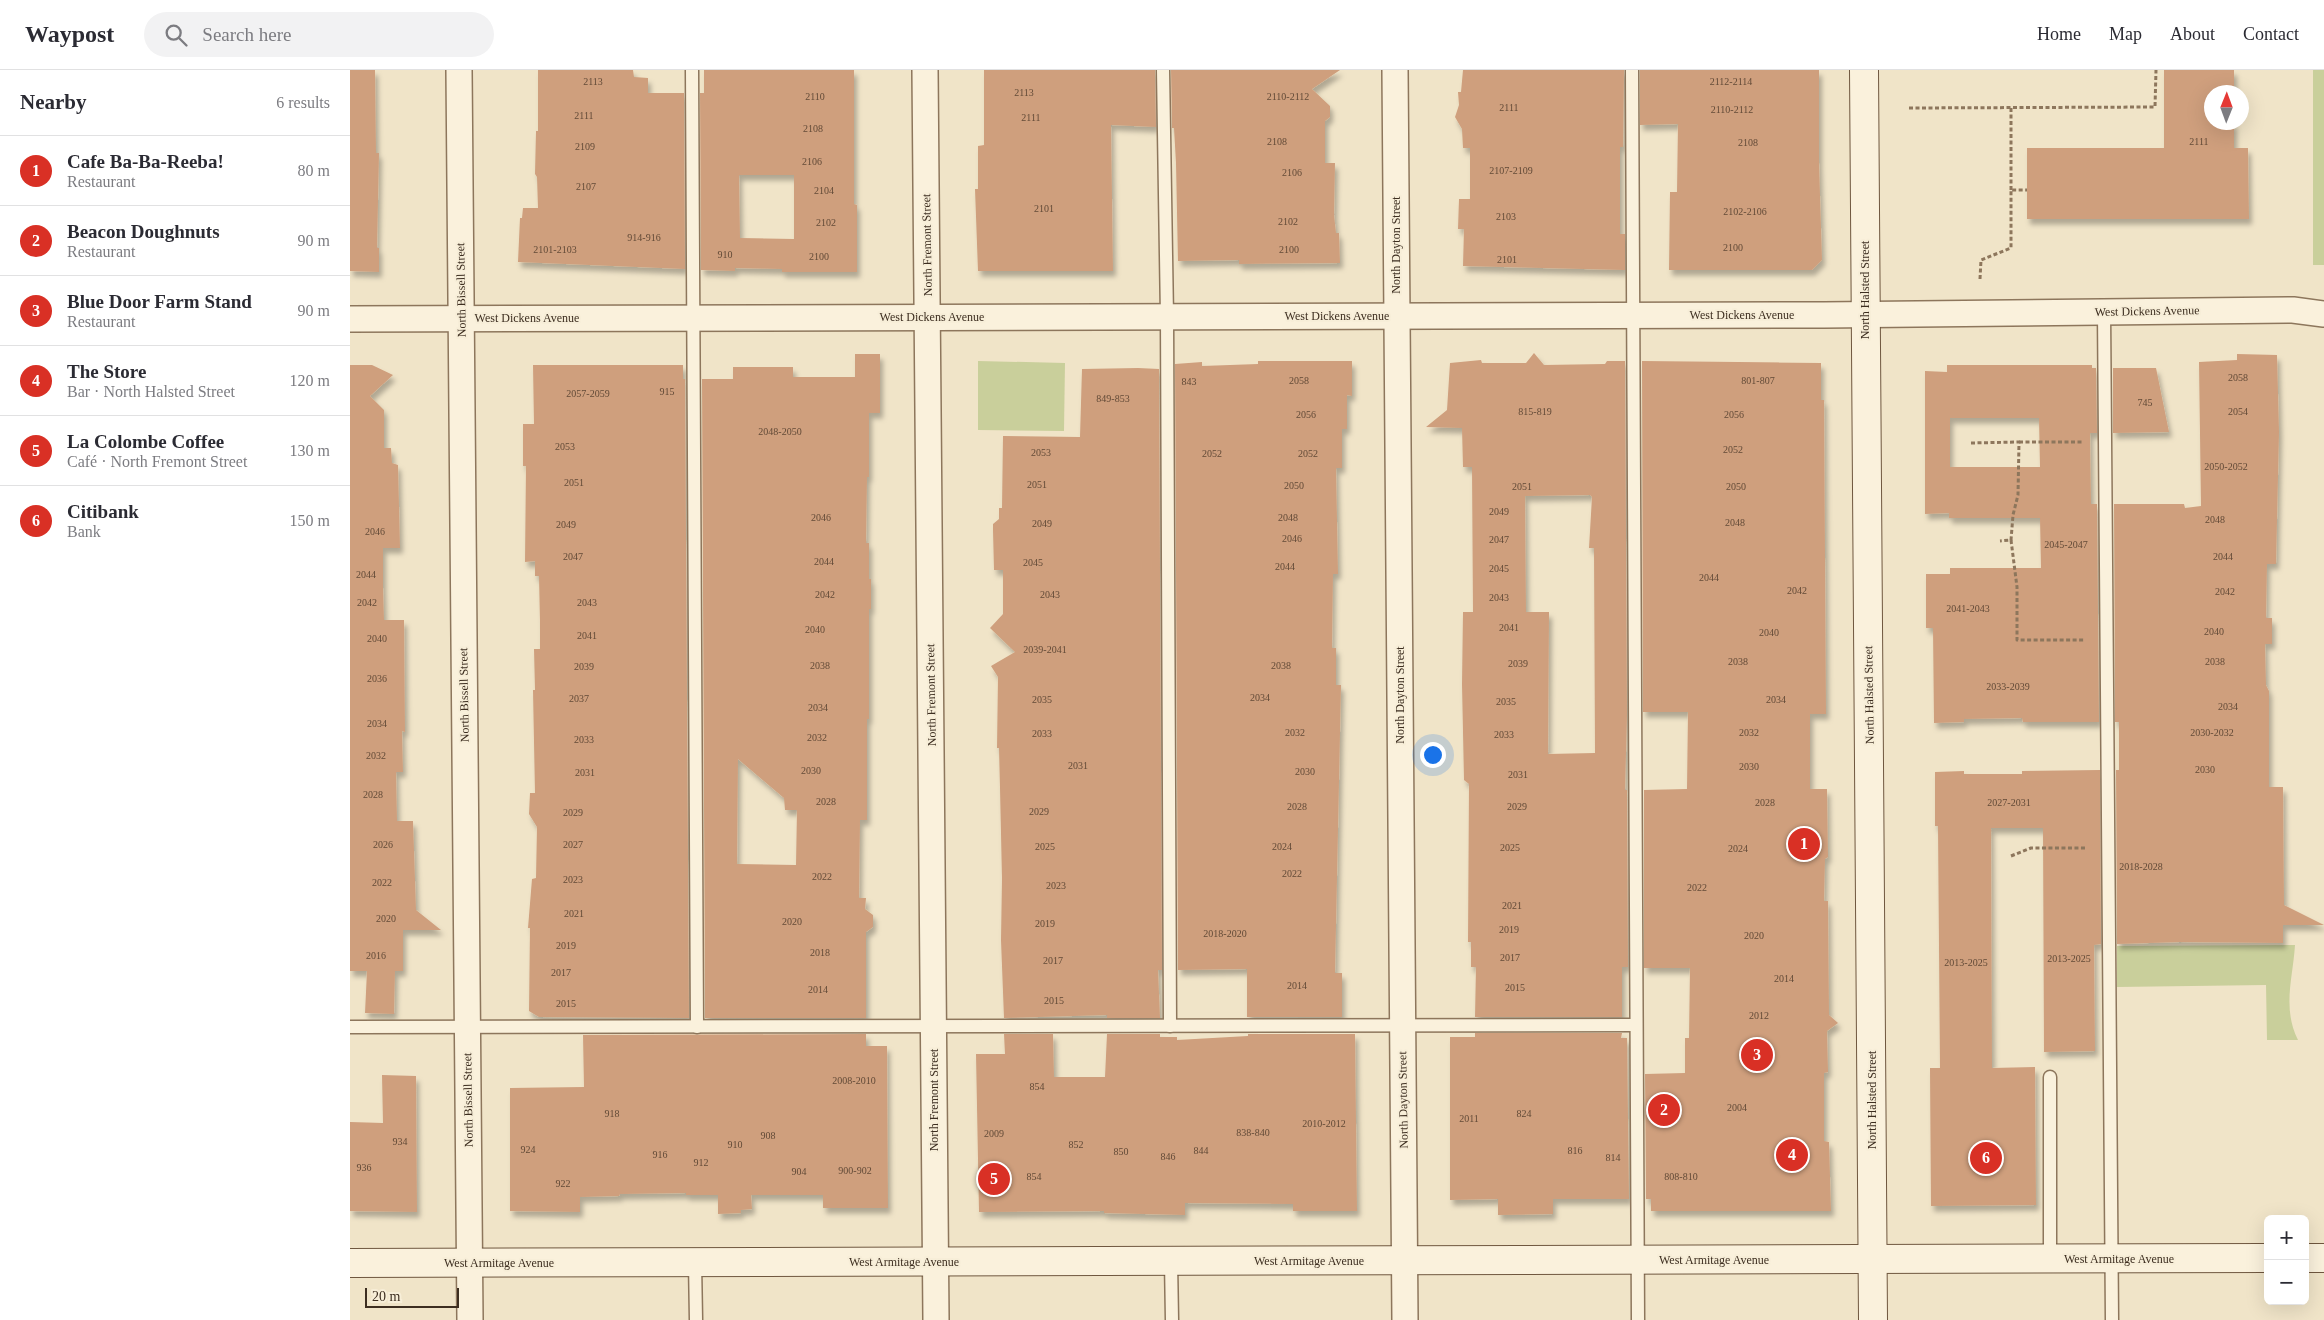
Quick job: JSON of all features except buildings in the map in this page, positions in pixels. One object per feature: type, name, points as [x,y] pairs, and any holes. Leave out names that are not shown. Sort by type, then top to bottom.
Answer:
[{"type":"main road","name":"North Halsted Street","points":[[1864,70],[1873,1320]]},
{"type":"main road","name":"West Armitage Avenue","points":[[350,1263],[2264,1258]]},
{"type":"main road","points":[[2309,1258],[2324,1258]]},
{"type":"street","name":"North Bissell Street","points":[[458,70],[470,1320]]},
{"type":"street","name":"North Fremont Street","points":[[925,70],[936,1320]]},
{"type":"street","name":"North Dayton Street","points":[[1394,70],[1405,1320]]},
{"type":"street","name":"West Dickens Avenue","points":[[350,319],[1866,314],[2293,310],[2324,314]]},
{"type":"lane","points":[[692,70],[697,1027]]},
{"type":"lane","points":[[1163,70],[1167,316],[1170,1026]]},
{"type":"lane","points":[[1632,70],[1638,1320]]},
{"type":"lane","points":[[2104,312],[2112,1320]]},
{"type":"lane","points":[[350,1027],[1636,1025]]},
{"type":"lane","points":[[2050,1077],[2050,1259]]},
{"type":"lane","points":[[1171,1261],[1172,1320]]},
{"type":"lane","points":[[695,1262],[696,1320]]},
{"type":"path","points":[[1909,108],[2155,108],[2156,70]]},
{"type":"path","points":[[1980,279],[1980,260],[2011,248],[2011,108]]},
{"type":"path","points":[[2011,190],[2027,190]]},
{"type":"path","points":[[1971,443],[2105,441]]},
{"type":"path","points":[[2019,442],[2018,495],[2012,515],[2010,540],[2017,587],[2017,640],[2106,640]]},
{"type":"path","points":[[2000,541],[2010,540]]},
{"type":"path","points":[[2011,856],[2031,848],[2108,847]]},
{"type":"green space","points":[[2313,70],[2324,70],[2324,265],[2313,265]]},
{"type":"green space","points":[[978,361],[1065,363],[1064,431],[978,430]]},
{"type":"green space","points":[[2295,945],[2289,1005],[2293,1028],[2298,1040],[2267,1040],[2266,985],[2117,987],[2117,946]]},
{"type":"place","name":"Cafe Ba-Ba-Reeba!","points":[[1804,844]]},
{"type":"place","name":"Blue Door Farm Stand","points":[[1757,1055]]},
{"type":"place","name":"Beacon Doughnuts","points":[[1664,1110]]},
{"type":"place","name":"The Store","points":[[1792,1155]]},
{"type":"place","name":"Citibank","points":[[1986,1158]]},
{"type":"place","name":"La Colombe Coffee","points":[[994,1179]]}]
